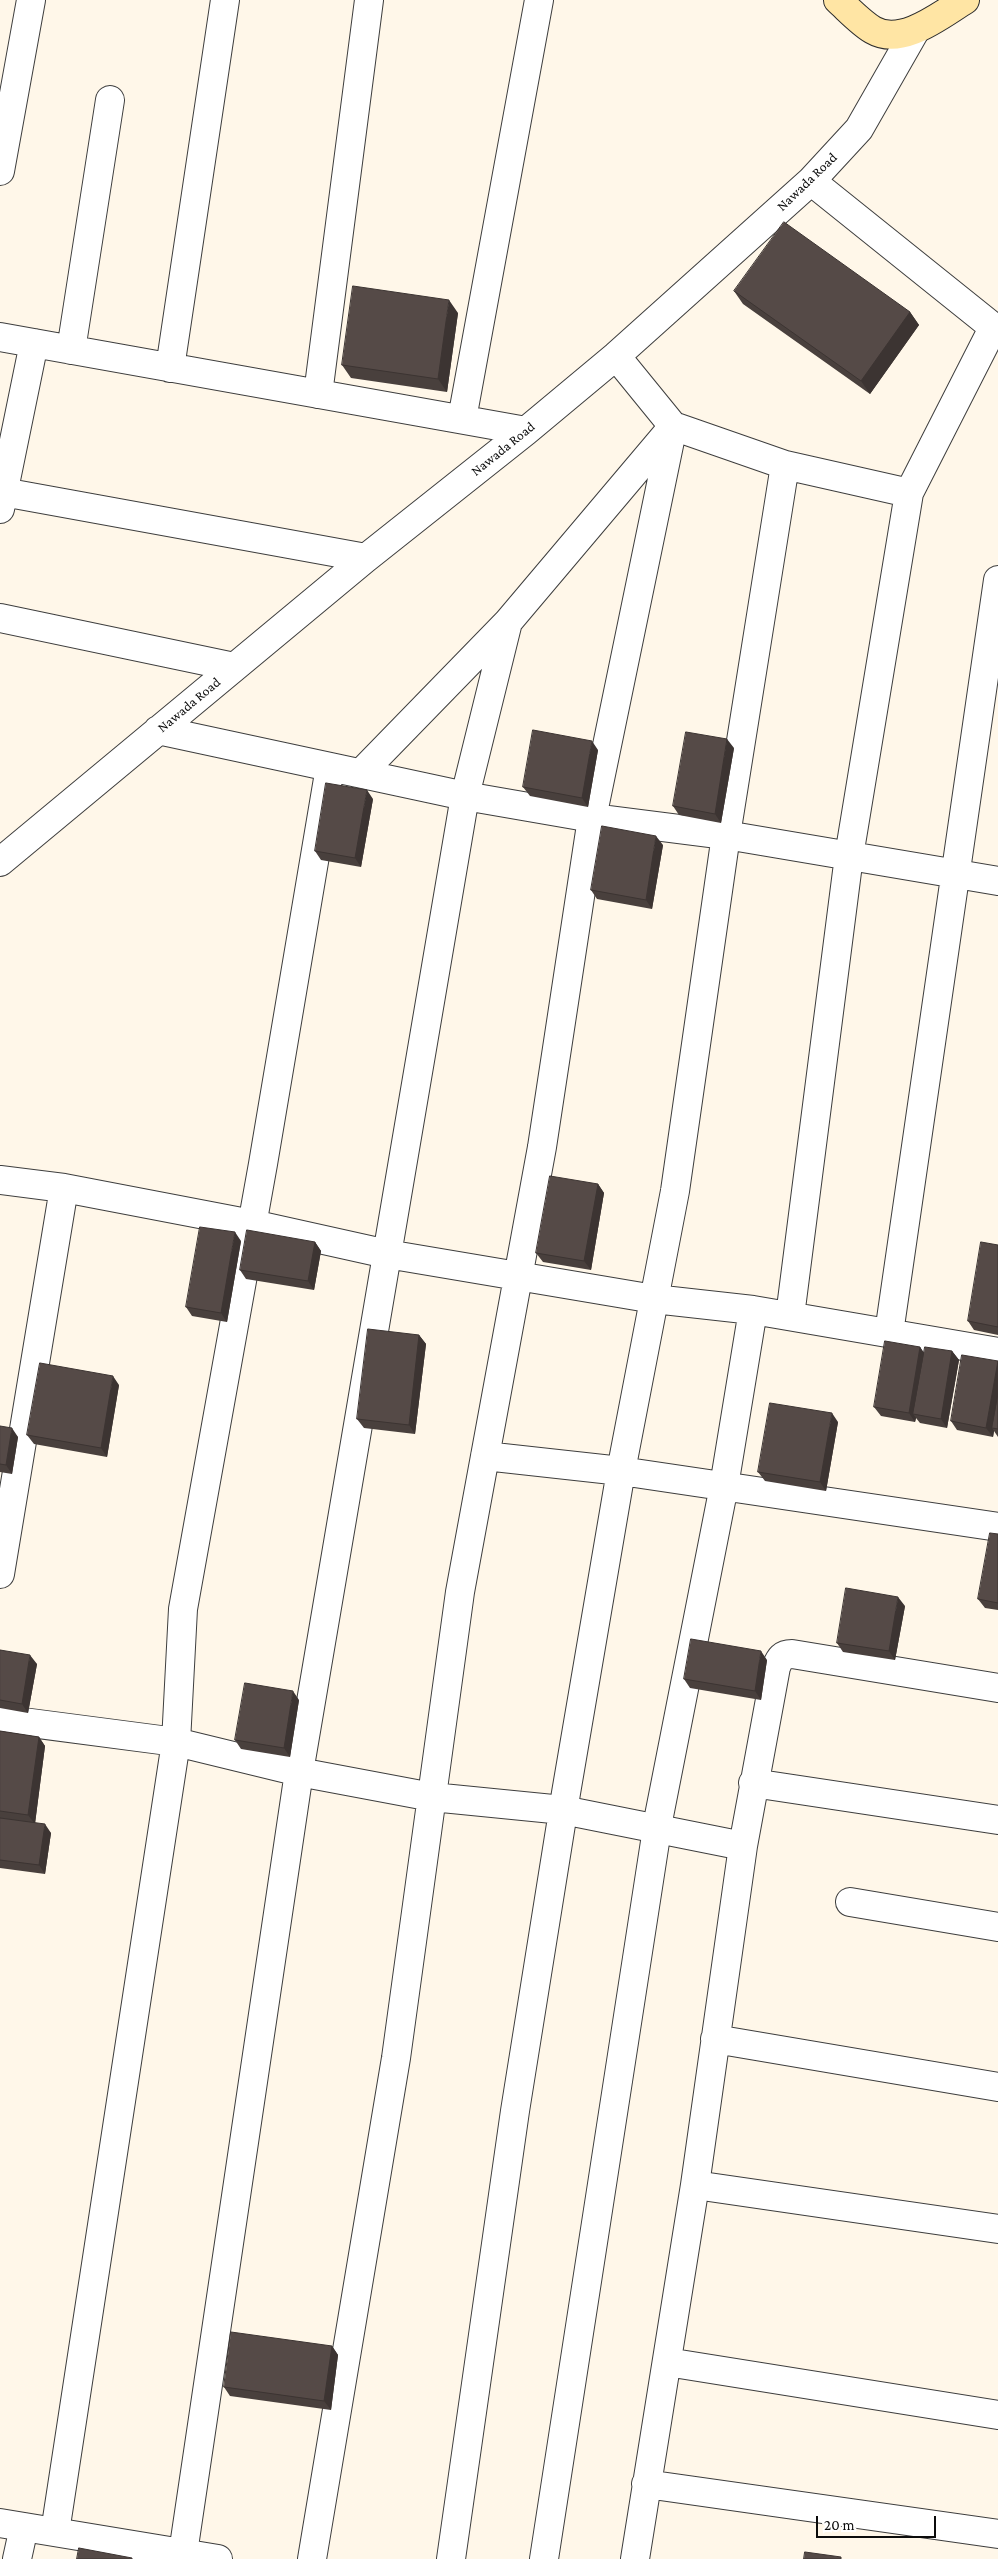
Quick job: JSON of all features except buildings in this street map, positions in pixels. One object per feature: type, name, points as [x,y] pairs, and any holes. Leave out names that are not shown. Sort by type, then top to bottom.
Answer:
[{"type":"street","points":[[0,171],[32,0]]},
{"type":"street","points":[[170,368],[225,0]]},
{"type":"street","points":[[318,394],[369,0]]},
{"type":"street","points":[[462,420],[539,0]]},
{"type":"street","points":[[838,0],[874,31],[892,34],[915,31]]},
{"type":"street","name":"Nawada Road","points":[[0,862],[366,558],[526,431],[616,356],[811,181],[859,129],[915,31],[965,0]]},
{"type":"street","points":[[71,350],[110,100]]},
{"type":"street","points":[[790,1316],[849,856],[909,493],[995,329],[811,181]]},
{"type":"street","points":[[0,337],[526,431]]},
{"type":"street","points":[[34,343],[2,501],[366,558]]},
{"type":"street","points":[[616,356],[673,426],[785,465],[909,493]]},
{"type":"street","points":[[361,773],[508,622],[673,426]]},
{"type":"street","points":[[312,2559],[396,2058],[460,1592],[542,1146],[592,818],[673,426]]},
{"type":"street","points":[[452,2559],[515,2111],[563,1810],[621,1471],[676,1191],[726,835],[785,465]]},
{"type":"street","points":[[889,1333],[998,580]]},
{"type":"street","points":[[0,618],[234,667]]},
{"type":"street","points":[[182,2553],[299,1772],[466,796],[508,622]]},
{"type":"street","points":[[158,730],[466,796],[592,818],[726,835],[998,880]]},
{"type":"street","points":[[55,2532],[176,1742],[183,1609],[252,1224],[330,767]]},
{"type":"street","points":[[0,1180],[64,1188],[252,1224],[387,1254],[519,1274],[654,1299],[753,1310],[998,1352]]},
{"type":"street","points":[[0,1574],[64,1188]]},
{"type":"street","points":[[544,2559],[657,1829],[724,1486],[753,1310]]},
{"type":"street","points":[[485,1456],[621,1471],[998,1527]]},
{"type":"street","points":[[635,2559],[695,2185],[743,1846],[776,1667],[784,1654],[998,1688]]},
{"type":"street","points":[[0,1719],[176,1742],[299,1772],[432,1797],[563,1810],[743,1846]]},
{"type":"street","points":[[754,1783],[998,1820]]},
{"type":"street","points":[[850,1902],[998,1927]]},
{"type":"street","points":[[715,2039],[998,2087]]},
{"type":"street","points":[[695,2185],[998,2229]]},
{"type":"street","points":[[667,2362],[998,2415]]},
{"type":"street","points":[[646,2484],[998,2534]]},
{"type":"street","points":[[17,2559],[12,2525],[55,2532],[146,2553],[182,2553],[218,2559]]}]
